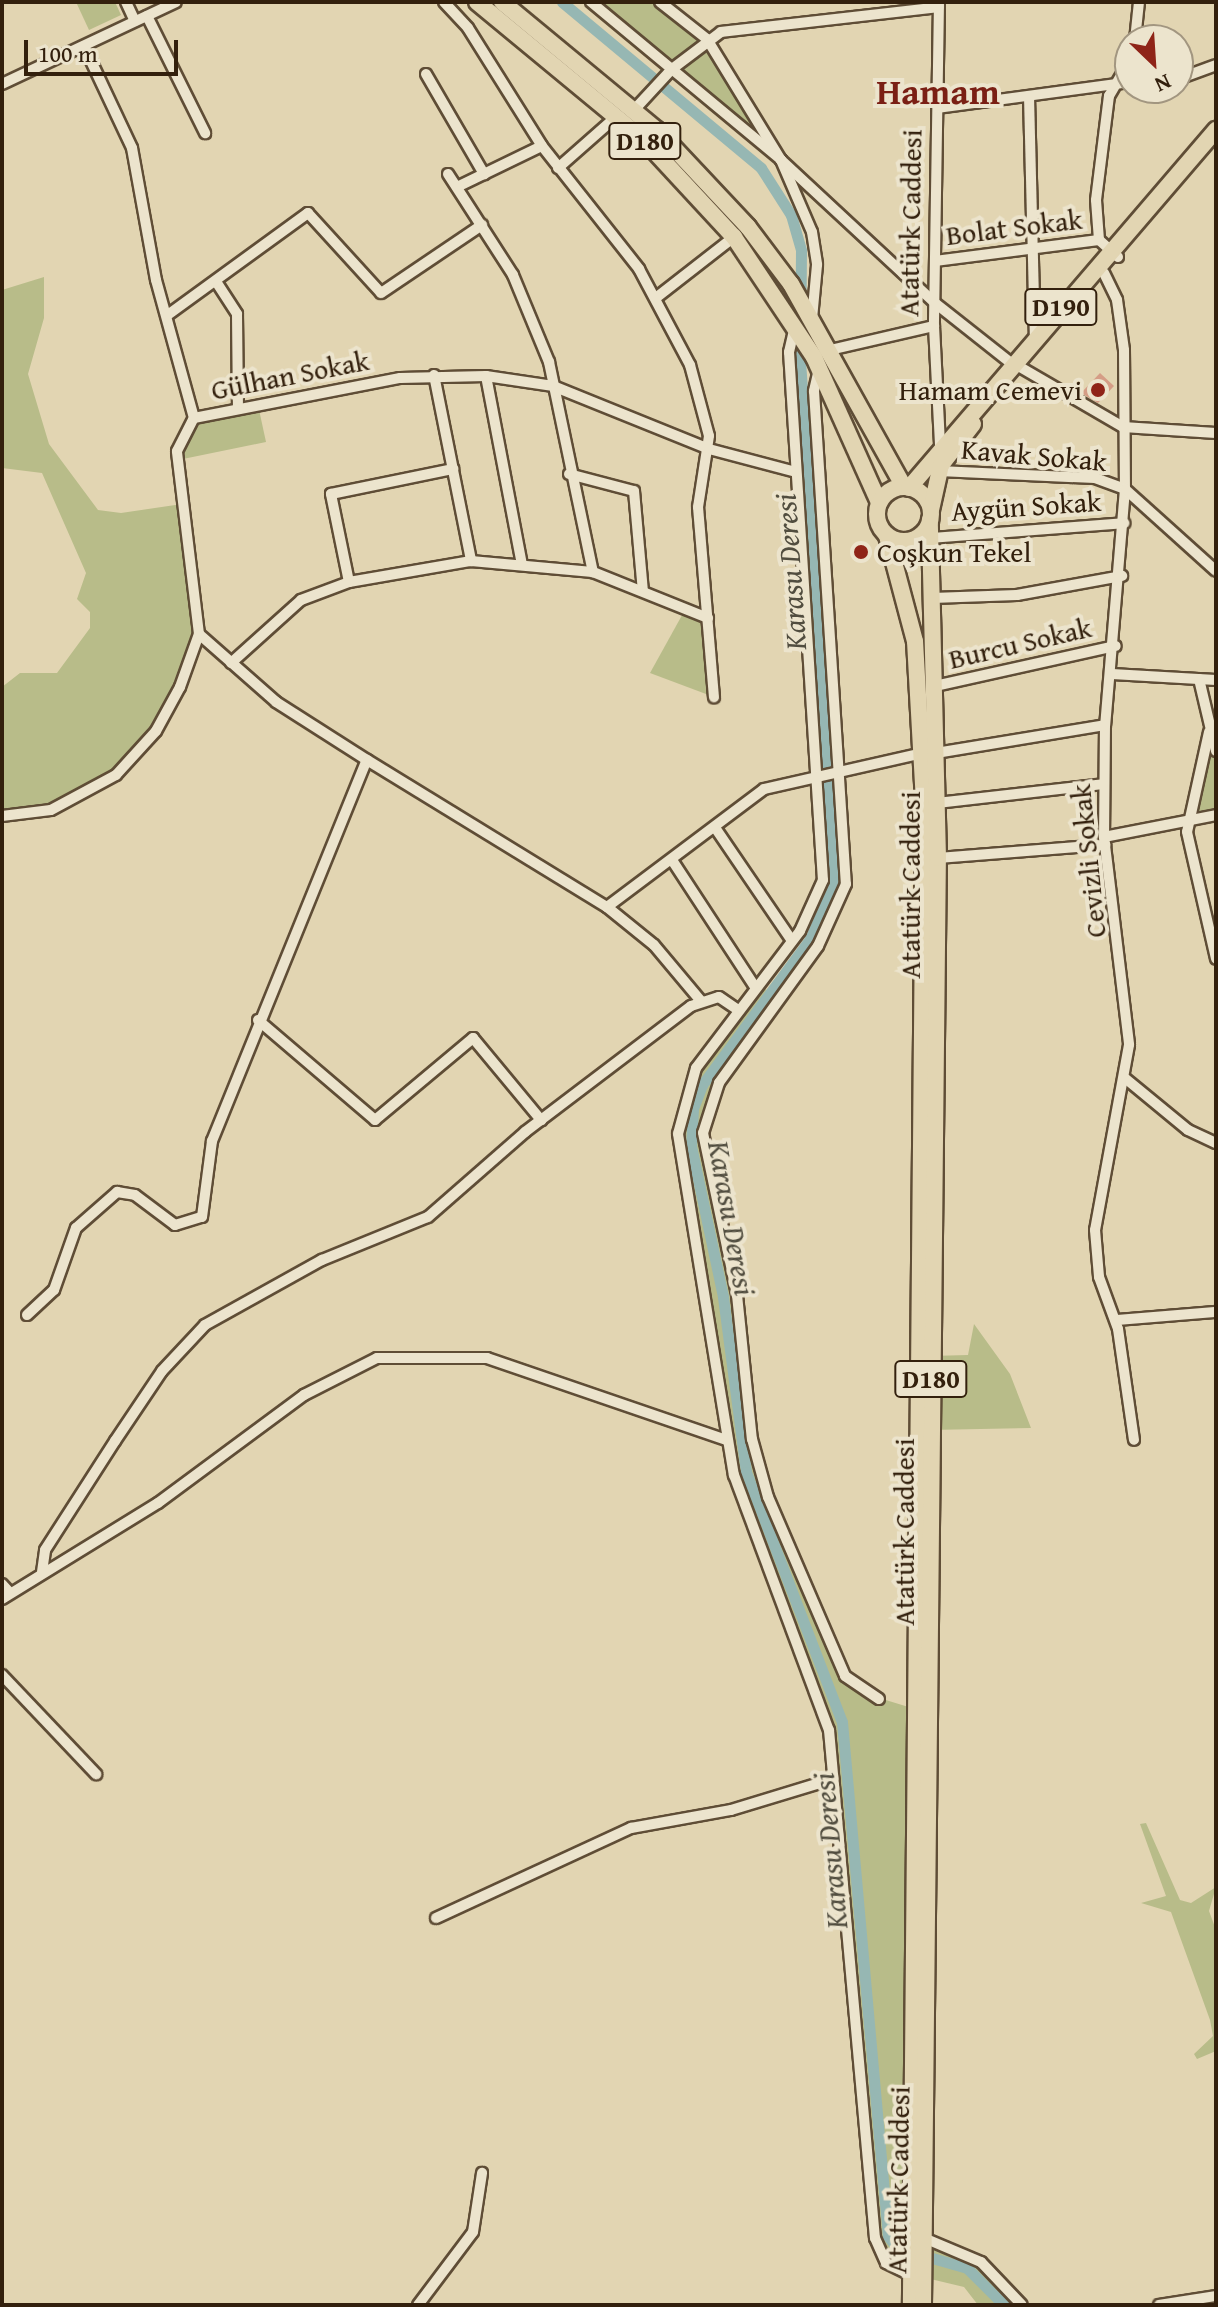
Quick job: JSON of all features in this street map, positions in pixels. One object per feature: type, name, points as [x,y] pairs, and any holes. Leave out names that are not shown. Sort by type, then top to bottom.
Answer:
[{"type":"highway","name":"D180","points":[[477,2],[617,116],[734,237],[785,308],[804,322]]},
{"type":"highway","name":"D180","points":[[502,2],[634,110],[709,182],[791,284],[804,322],[907,487]]},
{"type":"highway","name":"D190","points":[[930,515],[939,471],[1035,336],[1216,130]]},
{"type":"highway","name":"D190","points":[[907,487],[940,445],[1104,273],[1109,249],[1216,144]]},
{"type":"highway","name":"D180","points":[[822,353],[879,502]]},
{"type":"highway","points":[[879,502],[907,487],[930,515],[914,540],[887,536]]},
{"type":"highway","name":"Atatürk Caddesi","points":[[879,502],[877,521],[887,536],[915,641],[937,803],[938,858],[918,2237],[917,2276],[911,2305]]},
{"type":"highway","name":"Atatürk Caddesi","points":[[918,2237],[930,753],[935,686],[930,515]]},
{"type":"highway","name":"Atatürk Caddesi","points":[[917,2276],[923,2305]]},
{"type":"street","points":[[126,2],[135,21]]},
{"type":"street","points":[[2,84],[176,2]]},
{"type":"street","points":[[444,2],[468,28],[542,146],[657,297],[702,398],[709,449],[698,507],[714,697]]},
{"type":"street","points":[[591,2],[670,71],[781,160],[935,303],[1016,365],[1123,427],[1216,433]]},
{"type":"street","points":[[660,2],[707,39],[781,160],[814,240],[804,322],[789,352],[823,880],[792,941],[737,1009],[690,1080],[678,1134],[726,1440],[743,1506],[824,1713],[833,1779],[875,2238],[886,2263],[917,2276]]},
{"type":"street","points":[[1137,24],[1139,2]]},
{"type":"street","points":[[634,110],[670,71],[707,39],[737,28],[939,4]]},
{"type":"street","name":"Atatürk Caddesi","points":[[939,4],[934,326],[940,445]]},
{"type":"street","points":[[147,16],[205,133]]},
{"type":"street","points":[[84,46],[132,148],[144,227],[194,418]]},
{"type":"street","points":[[1194,73],[1216,65]]},
{"type":"street","points":[[426,74],[484,174]]},
{"type":"street","points":[[938,108],[1114,83]]},
{"type":"street","points":[[1109,249],[1098,185],[1109,96],[1114,91]]},
{"type":"street","points":[[1029,96],[1035,336]]},
{"type":"street","points":[[558,168],[617,116]]},
{"type":"street","points":[[457,187],[542,146]]},
{"type":"street","points":[[448,174],[482,225],[524,300],[553,386],[569,474],[593,572]]},
{"type":"street","points":[[169,314],[217,283],[308,213],[381,293],[482,225]]},
{"type":"street","points":[[657,297],[734,237]]},
{"type":"street","name":"Bolat Sokak","points":[[935,261],[1032,246],[1109,249]]},
{"type":"street","name":"Cevizli Sokak","points":[[1104,273],[1122,328],[1125,489],[1122,576],[1105,725],[1103,784],[1105,841],[1128,1004],[1126,1079],[1095,1230],[1099,1277],[1116,1320],[1134,1440]]},
{"type":"street","points":[[217,283],[237,314],[238,409]]},
{"type":"street","points":[[879,1699],[845,1676],[768,1497],[752,1439],[737,1295],[703,1133],[719,1083],[841,907],[846,867],[814,391],[822,353],[934,326]]},
{"type":"street","points":[[434,375],[471,561]]},
{"type":"street","name":"Gülhan Sokak","points":[[2,816],[29,816],[67,804],[133,760],[169,708],[199,634],[177,451],[194,418],[434,375],[486,376],[553,386],[709,449],[796,472]]},
{"type":"street","points":[[486,376],[522,565]]},
{"type":"street","points":[[349,582],[331,494],[453,469]]},
{"type":"street","name":"Kavak Sokak","points":[[939,471],[1095,478],[1125,489]]},
{"type":"street","points":[[569,474],[634,491],[643,591]]},
{"type":"street","points":[[1125,489],[1216,571]]},
{"type":"street","name":"Aygün Sokak","points":[[931,538],[1124,523]]},
{"type":"street","points":[[231,663],[297,603],[349,582],[471,561],[593,572],[708,618]]},
{"type":"street","points":[[932,598],[1017,595],[1122,576]]},
{"type":"street","points":[[199,634],[304,723],[607,907],[654,945],[701,1001]]},
{"type":"street","name":"Burcu Sokak","points":[[935,686],[1116,646]]},
{"type":"street","points":[[1112,674],[1216,680]]},
{"type":"street","points":[[1199,679],[1209,732],[1216,751]]},
{"type":"street","points":[[607,907],[716,829],[764,789],[840,776],[930,753],[1105,725]]},
{"type":"street","points":[[1209,732],[1189,824],[1216,959]]},
{"type":"street","points":[[27,1315],[54,1290],[74,1231],[117,1192],[135,1195],[175,1225],[202,1217],[209,1150],[258,1020],[367,760]]},
{"type":"street","points":[[937,803],[1103,784]]},
{"type":"street","points":[[938,858],[1105,841],[1189,824],[1216,815]]},
{"type":"street","points":[[716,829],[792,941]]},
{"type":"street","points":[[672,860],[755,987]]},
{"type":"street","points":[[42,1572],[45,1550],[115,1441],[195,1334],[322,1260],[428,1217],[541,1120],[701,1001],[724,997],[737,1009]]},
{"type":"street","points":[[258,1020],[375,1120],[473,1038],[541,1120]]},
{"type":"street","points":[[1126,1079],[1188,1130],[1216,1143]]},
{"type":"street","points":[[1116,1320],[1216,1312]]},
{"type":"street","points":[[2,1584],[6,1596],[158,1503],[304,1395],[377,1358],[487,1358],[726,1440]]},
{"type":"street","points":[[2,1675],[96,1774]]},
{"type":"street","points":[[436,1918],[631,1828],[731,1810],[833,1779]]},
{"type":"street","points":[[418,2305],[473,2232],[482,2173]]},
{"type":"street","points":[[918,2237],[981,2262],[1023,2303]]},
{"type":"street","points":[[1159,2305],[1216,2296]]},
{"type":"green space","points":[[76,2],[115,2],[121,15],[89,30]]},
{"type":"green space","points":[[591,2],[660,2],[707,39],[781,160]]},
{"type":"green space","points":[[44,277],[44,318],[28,374],[49,444],[98,510],[121,513],[182,504],[199,617],[187,670],[133,760],[67,804],[2,816],[2,687],[20,673],[57,673],[90,628],[90,612],[77,599],[86,573],[42,473],[2,468],[2,290]]},
{"type":"green space","points":[[258,405],[266,442],[178,460],[187,424]]},
{"type":"green space","points":[[686,608],[708,618],[714,697],[650,673]]},
{"type":"green space","points":[[1209,732],[1216,751],[1216,815],[1189,824]]},
{"type":"green space","points":[[758,983],[778,999],[736,1055],[703,1124],[737,1295],[760,1469],[841,1668],[863,1693],[915,1709],[912,2235],[969,2255],[1022,2305],[978,2305],[964,2287],[897,2271],[878,2250],[829,1730],[743,1506],[682,1166],[684,1095]]},
{"type":"green space","points":[[974,1324],[1010,1374],[1031,1428],[930,1430],[931,1356],[968,1355]]},
{"type":"green space","points":[[1146,1823],[1180,1900],[1191,1903],[1216,1887],[1209,1911],[1216,1930],[1216,2051],[1197,2059],[1194,2054],[1213,2036],[1210,2020],[1171,1912],[1141,1903],[1166,1896],[1140,1824]]},
{"type":"building","name":"Hamam Cemevi","points":[[1100,373],[1114,386],[1098,403],[1081,393]]},
{"type":"waterway","name":"Karasu Deresi","points":[[562,2],[761,168],[791,215],[801,251],[800,360],[835,882],[810,939],[702,1085],[693,1109],[691,1146],[723,1297],[746,1472],[842,1722],[888,2236],[897,2248],[967,2268],[1004,2305]]},
{"type":"place","name":"Hamam Cemevi","points":[[1098,390]]},
{"type":"place","name":"Coşkun Tekel","points":[[861,552]]},
{"type":"district","name":"Hamam","points":[[938,91]]}]
